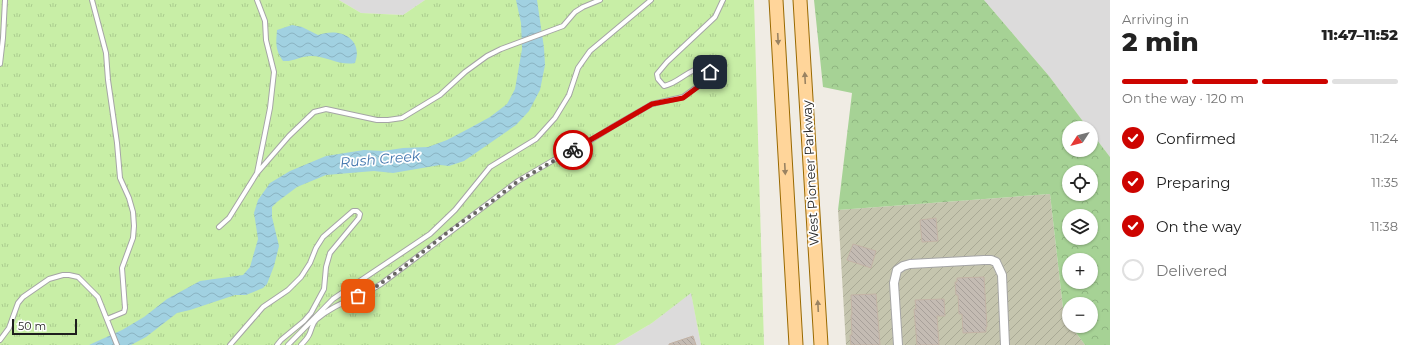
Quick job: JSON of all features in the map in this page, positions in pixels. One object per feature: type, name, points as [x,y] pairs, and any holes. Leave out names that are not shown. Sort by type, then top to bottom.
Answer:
[{"type":"main road","name":"West Pioneer Parkway","points":[[776,0],[796,345]]},
{"type":"main road","name":"West Pioneer Parkway","points":[[800,0],[821,345]]},
{"type":"street","points":[[898,345],[894,283],[897,270],[910,264],[984,260],[996,262],[1002,275],[1005,345]]},
{"type":"lane","points":[[0,64],[5,0]]},
{"type":"lane","points":[[92,0],[106,52],[120,178],[129,198],[133,212],[134,226],[133,238],[122,268],[124,312],[107,319]]},
{"type":"lane","points":[[257,0],[265,21],[266,40],[274,72],[270,108],[257,173]]},
{"type":"lane","points":[[219,227],[229,218],[257,173],[289,136],[314,112],[326,109],[377,120],[402,118],[440,95],[465,72],[487,56],[514,44],[563,26],[575,12],[582,7],[600,0]]},
{"type":"lane","points":[[288,345],[333,299],[430,234],[455,210],[490,167],[536,139],[555,118],[569,95],[578,68],[590,51],[651,0]]},
{"type":"lane","points":[[301,345],[309,334],[312,324],[316,320],[338,306],[368,292],[381,284],[518,181],[564,154],[580,147],[612,126],[652,104],[683,98],[705,81],[711,75],[710,72],[704,67],[689,72],[670,85],[664,86],[658,79],[658,74],[667,62],[715,17],[723,0]]},
{"type":"lane","points":[[230,345],[263,307],[288,290],[301,277],[323,237],[353,211],[358,211],[360,214],[359,218],[330,253],[326,267],[324,289],[311,313],[277,345]]},
{"type":"lane","points":[[0,340],[9,328],[18,303],[23,297],[49,279],[63,275],[78,278],[98,297],[117,345]]},
{"type":"shaded area","points":[[339,0],[425,0],[403,15],[361,13]]},
{"type":"shaded area","points":[[984,0],[1110,0],[1110,157],[1098,141],[1098,121],[1083,121],[1049,76]]},
{"type":"shaded area","points":[[1050,194],[1062,299],[1062,333],[1076,333],[1085,345],[846,345],[838,210]]},
{"type":"shaded area","points":[[691,292],[701,345],[615,345],[652,323]]},
{"type":"green space","points":[[0,0],[339,0],[361,13],[403,15],[425,0],[754,0],[764,345],[701,345],[691,293],[652,323],[615,345],[0,345]]},
{"type":"green space","points":[[814,0],[984,0],[1049,76],[1083,121],[1062,121],[1062,157],[1098,157],[1098,141],[1110,157],[1110,345],[1085,345],[1076,333],[1098,333],[1098,297],[1062,297],[1062,299],[1050,194],[838,210],[852,93],[823,87]]},
{"type":"water","name":"Rush Creek","points":[[516,0],[537,0],[545,65],[540,90],[529,111],[516,125],[464,161],[449,166],[440,165],[393,173],[374,171],[326,175],[297,187],[272,207],[272,217],[279,246],[274,266],[267,284],[263,288],[246,295],[235,295],[177,313],[146,337],[131,345],[89,345],[122,330],[144,317],[167,299],[200,281],[243,275],[250,267],[258,239],[254,213],[258,200],[270,183],[290,171],[326,156],[364,150],[383,151],[403,148],[428,147],[447,140],[468,129],[490,117],[507,104],[515,89],[522,49],[521,23]]},
{"type":"water","points":[[292,25],[302,27],[318,35],[334,32],[348,37],[353,41],[356,47],[357,54],[355,63],[349,64],[338,62],[317,56],[283,61],[277,46],[277,30]]},
{"type":"building","points":[[936,218],[938,241],[922,242],[920,220]]},
{"type":"building","points":[[853,244],[876,251],[871,268],[847,260]]},
{"type":"building","points":[[984,277],[986,332],[963,333],[962,314],[959,314],[958,295],[956,295],[955,282],[957,282],[957,278]]},
{"type":"building","points":[[876,294],[880,345],[851,345],[851,295]]},
{"type":"building","points":[[944,299],[945,316],[937,316],[939,345],[917,345],[914,309],[916,309],[915,300]]},
{"type":"building","points":[[693,336],[696,345],[669,345],[669,344]]},
{"type":"way so far","points":[[358,296],[381,284],[452,229],[518,181],[573,150]]},
{"type":"route","points":[[573,150],[652,104],[683,98],[710,78],[710,72]]}]
